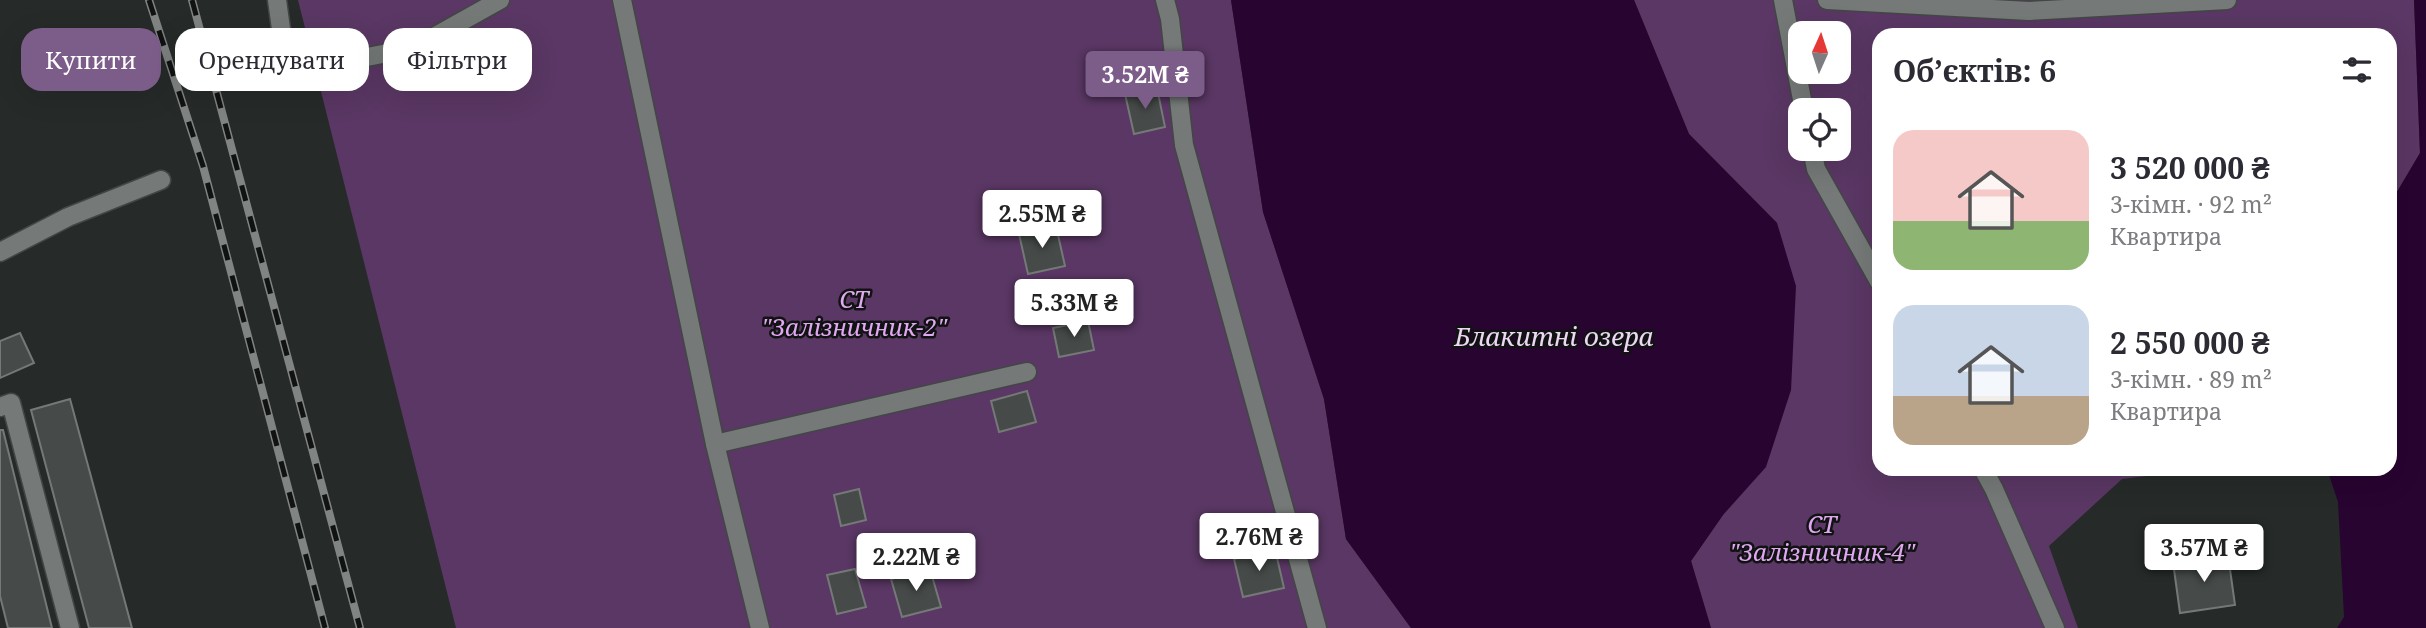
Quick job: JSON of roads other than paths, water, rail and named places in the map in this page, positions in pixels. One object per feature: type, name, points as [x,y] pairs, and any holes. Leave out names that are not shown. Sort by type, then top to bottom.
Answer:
[{"type":"lane","points":[[277,0],[282,36],[299,59],[346,61],[414,48],[500,0]]},
{"type":"lane","points":[[622,0],[715,444],[760,628]]},
{"type":"lane","points":[[1165,0],[1170,19],[1184,145],[1317,628]]},
{"type":"lane","points":[[1783,0],[1802,98]]},
{"type":"lane","points":[[1827,0],[2029,10],[2227,0]]},
{"type":"lane","points":[[1814,161],[1816,169],[1872,270]]},
{"type":"lane","points":[[0,252],[68,217],[162,180]]},
{"type":"lane","points":[[715,444],[1027,372]]},
{"type":"lane","points":[[0,407],[11,404],[70,628]]},
{"type":"lane","points":[[1987,476],[2055,628]]},
{"type":"water","name":"Блакитні озера","points":[[1231,0],[1634,0],[1689,134],[1777,223],[1796,286],[1791,390],[1766,467],[1723,515],[1691,561],[1711,628],[1411,628],[1346,539],[1324,399],[1263,212]]},
{"type":"water","points":[[2414,0],[2426,0],[2426,628],[2337,628],[2344,617],[2338,502],[2329,476],[2397,476],[2397,192],[2420,153]]},
{"type":"railway","points":[[149,0],[203,166],[325,628]]},
{"type":"railway","points":[[192,0],[360,628]]},
{"type":"park label","name":"СТ \"Залізничник-2\"","points":[[854,314]]},
{"type":"park label","name":"СТ \"Залізничник-4\"","points":[[1822,539]]}]
